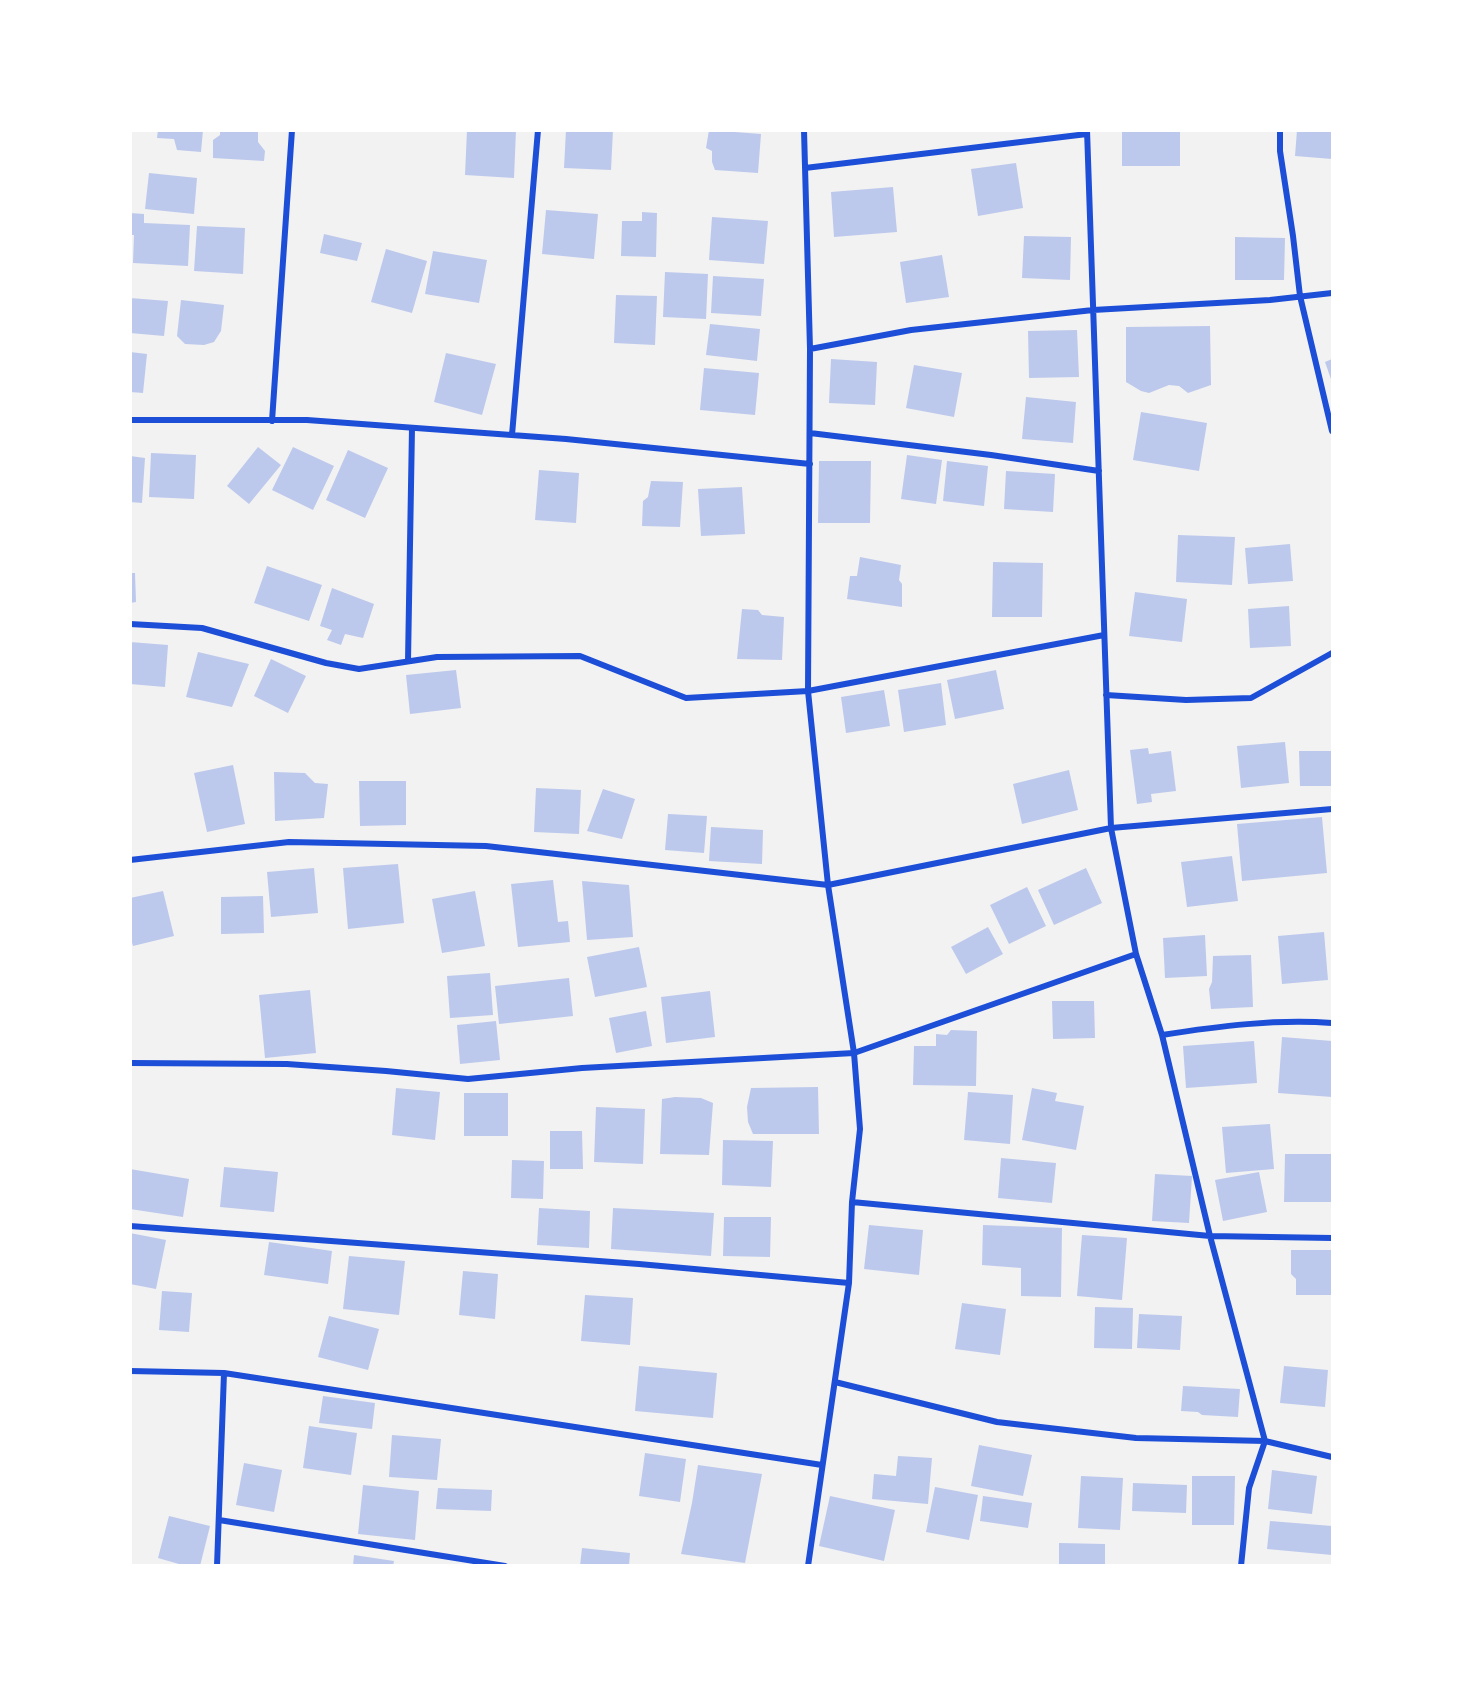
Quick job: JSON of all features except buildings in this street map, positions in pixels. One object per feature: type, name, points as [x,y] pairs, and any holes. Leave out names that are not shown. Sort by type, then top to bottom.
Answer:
[{"type":"street","points":[[272,420],[292,130]]},
{"type":"street","points":[[512,435],[538,130]]},
{"type":"street","points":[[804,130],[810,349],[808,691],[828,885],[854,1053],[860,1129],[852,1202],[849,1283],[808,1566]]},
{"type":"street","points":[[1280,130],[1280,151],[1300,296],[1332,431]]},
{"type":"street","points":[[805,168],[1087,132],[1111,828],[1136,954],[1162,1035],[1210,1236],[1265,1442],[1249,1488],[1241,1566]]},
{"type":"street","points":[[810,349],[911,330],[1093,310],[1269,300],[1332,292]]},
{"type":"street","points":[[130,420],[307,420],[512,435],[810,464]]},
{"type":"street","points":[[408,661],[412,428]]},
{"type":"street","points":[[810,433],[991,455],[1098,471]]},
{"type":"street","points":[[130,624],[202,628],[326,663],[359,669],[437,657],[580,656],[686,698],[808,691],[1104,635]]},
{"type":"street","points":[[1106,694],[1186,700],[1251,698],[1332,653]]},
{"type":"street","points":[[130,860],[289,842],[486,846],[828,885],[1111,828],[1332,809]]},
{"type":"street","points":[[130,1063],[287,1064],[468,1079],[582,1068],[854,1053],[1136,954]]},
{"type":"street","points":[[1162,1035],[1255,1023],[1305,1021],[1332,1023]]},
{"type":"street","points":[[852,1202],[1210,1236],[1332,1238]]},
{"type":"street","points":[[130,1226],[651,1265],[849,1283]]},
{"type":"street","points":[[130,1371],[224,1373],[822,1465]]},
{"type":"street","points":[[217,1566],[224,1373]]},
{"type":"street","points":[[835,1382],[997,1422],[1136,1438],[1265,1442],[1332,1457]]},
{"type":"street","points":[[219,1520],[505,1566]]}]
